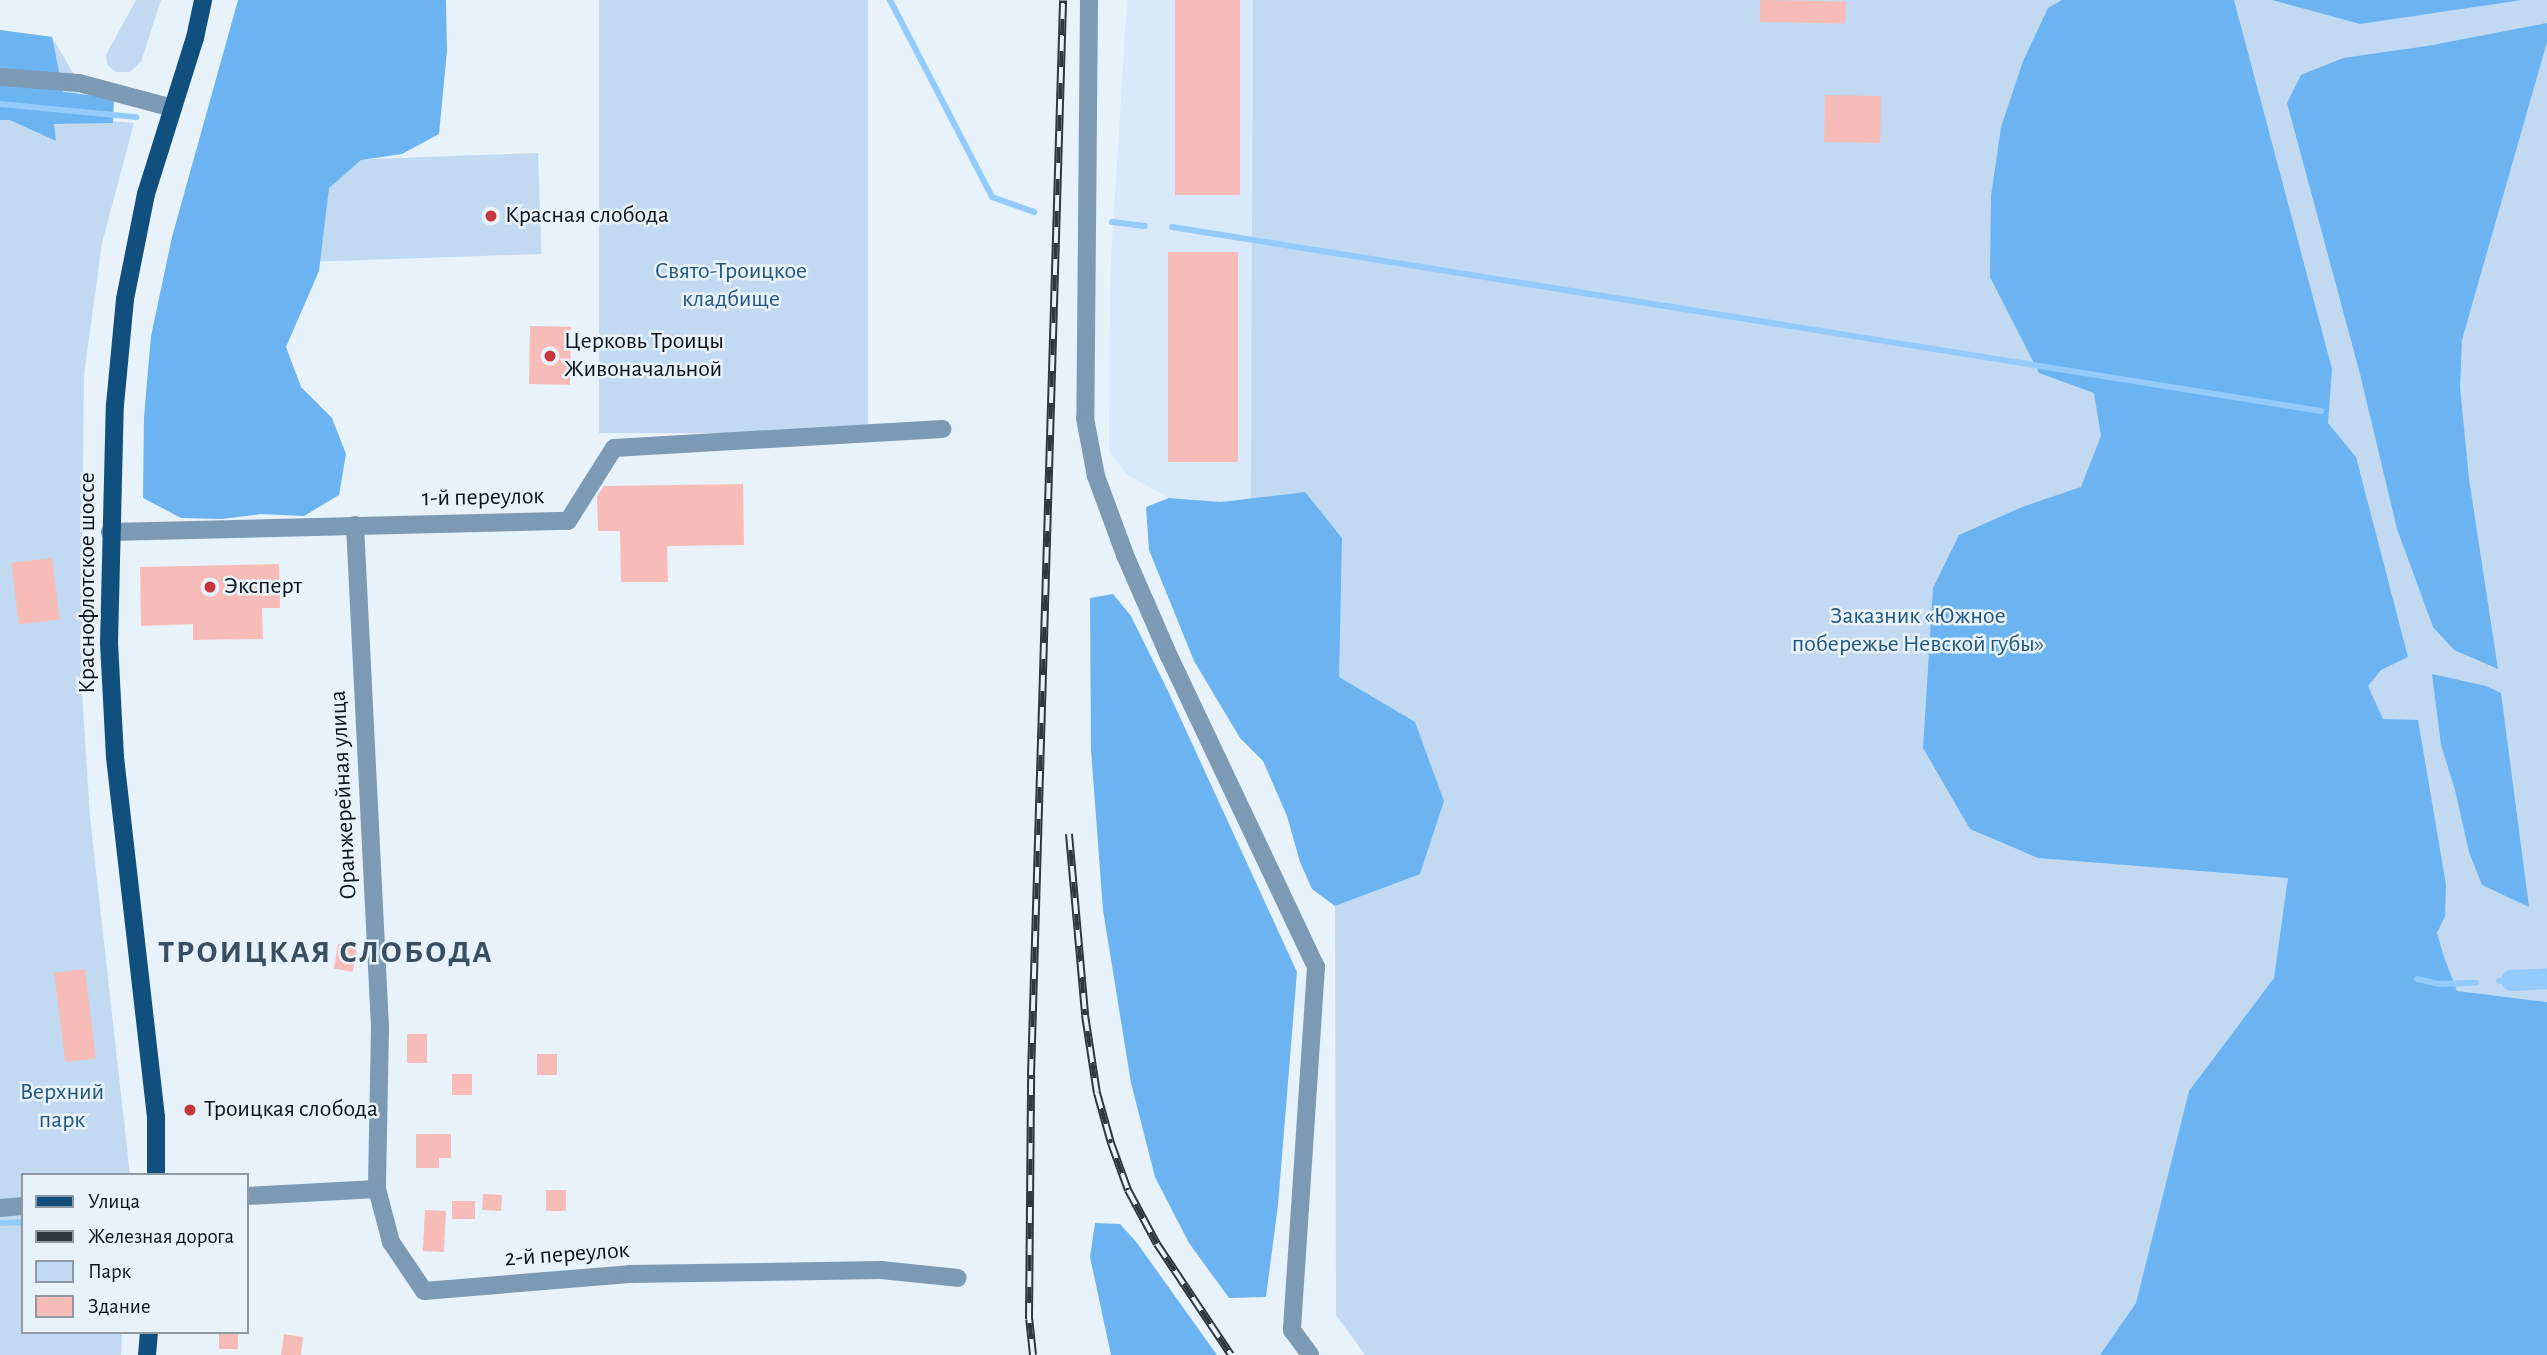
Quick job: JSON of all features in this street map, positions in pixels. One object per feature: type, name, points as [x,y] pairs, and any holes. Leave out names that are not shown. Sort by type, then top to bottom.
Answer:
[{"type":"main road","name":"Краснофлотское шоссе","points":[[156,1173],[152,1080],[115,757],[109,643],[115,405],[125,299],[146,194],[203,0]]},
{"type":"main road","points":[[148,1355],[149,1334]]},
{"type":"street","points":[[1089,0],[1085,418],[1096,476],[1125,555],[1168,656],[1316,967],[1292,1330],[1310,1355]]},
{"type":"street","points":[[0,78],[79,83],[173,108]]},
{"type":"street","name":"1-й переулок","points":[[110,532],[568,521],[614,448],[942,429]]},
{"type":"street","name":"Оранжерейная улица","points":[[355,525],[380,1028],[377,1189]]},
{"type":"street","points":[[248,1196],[377,1189]]},
{"type":"street","name":"2-й переулок","points":[[377,1189],[391,1242],[424,1291],[629,1274],[881,1270],[958,1278]]},
{"type":"street","points":[[0,1208],[21,1206]]},
{"type":"shaded area","points":[[238,0],[446,0],[447,51],[439,134],[402,154],[361,160],[329,188],[319,271],[286,347],[301,387],[332,418],[346,454],[339,495],[304,516],[261,514],[222,519],[181,518],[143,498],[144,417],[151,336],[172,237]]},
{"type":"shaded area","points":[[1127,0],[1307,0],[1305,492],[1221,502],[1169,498],[1126,474],[1109,451],[1110,276]]},
{"type":"shaded area","points":[[2062,0],[2234,0],[2332,369],[2328,423],[2356,457],[2408,657],[2381,670],[2368,686],[2383,719],[2418,720],[2446,885],[2445,916],[2437,933],[2444,957],[2457,991],[2547,1002],[2547,1355],[2100,1355],[2136,1303],[2189,1091],[2274,978],[2288,878],[2038,858],[1970,829],[1923,748],[1933,588],[1959,535],[2022,507],[2081,487],[2101,436],[2094,393],[2039,373],[1990,277],[1991,196],[2001,127],[2023,61],[2048,8]]},
{"type":"shaded area","points":[[2272,0],[2522,0],[2360,24]]},
{"type":"shaded area","points":[[2547,23],[2547,42],[2462,340],[2460,387],[2469,479],[2498,669],[2454,650],[2433,627],[2397,529],[2360,374],[2287,103],[2301,75],[2343,58],[2427,46]]},
{"type":"shaded area","points":[[0,30],[52,37],[63,92],[114,98],[113,123],[54,124],[56,141],[10,120],[0,120]]},
{"type":"shaded area","points":[[1305,492],[1342,538],[1339,677],[1415,722],[1444,801],[1420,874],[1335,906],[1312,889],[1300,862],[1287,816],[1263,761],[1240,738],[1194,661],[1149,550],[1146,507],[1169,498],[1221,502]]},
{"type":"shaded area","points":[[1113,594],[1131,616],[1167,689],[1297,972],[1278,1205],[1266,1297],[1229,1298],[1189,1243],[1155,1177],[1131,1083],[1103,910],[1091,750],[1090,598]]},
{"type":"shaded area","points":[[2432,674],[2486,686],[2501,693],[2529,907],[2482,885],[2469,852],[2455,790],[2441,745]]},
{"type":"shaded area","points":[[1095,1223],[1120,1224],[1137,1243],[1217,1355],[1111,1355],[1090,1257]]},
{"type":"green space","points":[[136,0],[161,0],[141,62],[130,72],[116,72],[107,65],[106,55]]},
{"type":"green space","name":"Свято-Троицкое кладбище","points":[[599,0],[868,0],[868,433],[599,433]]},
{"type":"green space","name":"Заказник «Южное побережье Невской губы»","points":[[1253,0],[2547,0],[2547,1355],[1365,1355],[1336,1315],[1335,906],[1348,900],[1250,681]]},
{"type":"green space","name":"Верхний парк","points":[[0,30],[52,37],[79,83],[76,118],[134,123],[102,243],[84,375],[82,562],[82,691],[90,817],[130,1173],[21,1173],[21,1334],[122,1334],[121,1355],[0,1355]]},
{"type":"green space","points":[[538,153],[542,254],[286,263],[282,162]]},
{"type":"building","points":[[1175,0],[1240,0],[1240,195],[1175,195]]},
{"type":"building","points":[[1760,0],[1846,2],[1846,23],[1760,22]]},
{"type":"building","points":[[1825,95],[1881,96],[1880,143],[1824,142]]},
{"type":"building","points":[[1168,252],[1238,252],[1238,462],[1168,462]]},
{"type":"building","name":"Церковь Троицы Живоначальной","points":[[530,326],[571,327],[570,385],[529,384]]},
{"type":"building","points":[[743,484],[744,545],[667,546],[668,582],[621,582],[620,531],[598,531],[597,496],[604,486]]},
{"type":"building","points":[[52,558],[60,620],[19,625],[11,563]]},
{"type":"building","name":"Эксперт","points":[[279,564],[280,608],[262,608],[263,639],[193,640],[193,624],[141,626],[140,567]]},
{"type":"building","points":[[338,944],[357,947],[353,972],[334,969]]},
{"type":"building","points":[[85,969],[96,1058],[65,1062],[54,973]]},
{"type":"building","points":[[407,1034],[427,1034],[427,1063],[407,1063]]},
{"type":"building","points":[[537,1054],[557,1054],[557,1075],[537,1075]]},
{"type":"building","points":[[452,1074],[472,1074],[472,1095],[452,1095]]},
{"type":"building","points":[[416,1134],[451,1134],[451,1158],[439,1158],[439,1168],[416,1168]]},
{"type":"building","points":[[546,1190],[566,1190],[566,1211],[546,1211]]},
{"type":"building","points":[[483,1194],[502,1195],[501,1211],[482,1210]]},
{"type":"building","points":[[452,1201],[475,1201],[475,1219],[452,1219]]},
{"type":"building","points":[[425,1210],[446,1211],[444,1252],[423,1251]]},
{"type":"building","points":[[219,1334],[238,1334],[238,1349],[219,1349]]},
{"type":"building","points":[[284,1334],[303,1337],[301,1355],[281,1355]]},
{"type":"waterway","points":[[890,0],[992,197],[1034,212]]},
{"type":"waterway","points":[[0,104],[136,117]]},
{"type":"waterway","points":[[1112,222],[1145,226]]},
{"type":"waterway","points":[[1172,227],[2321,411]]},
{"type":"waterway","points":[[2511,980],[2547,978]]},
{"type":"waterway","points":[[2417,979],[2438,984],[2476,983]]},
{"type":"waterway","points":[[2499,981],[2511,980]]},
{"type":"waterway","points":[[0,1223],[21,1222]]},
{"type":"railway","points":[[1033,1355],[1029,1319],[1031,1075],[1063,0]]},
{"type":"railway","points":[[1069,834],[1085,1015],[1097,1093],[1111,1143],[1128,1190],[1157,1244],[1231,1355]]},
{"type":"place","name":"Красная слобода","points":[[491,216]]},
{"type":"place","name":"Церковь Троицы Живоначальной","points":[[550,356]]},
{"type":"place","name":"Эксперт","points":[[210,587]]},
{"type":"place","name":"Троицкая слобода","points":[[190,1110]]},
{"type":"district","name":"ТРОИЦКАЯ СЛОБОДА","points":[[326,952]]}]
